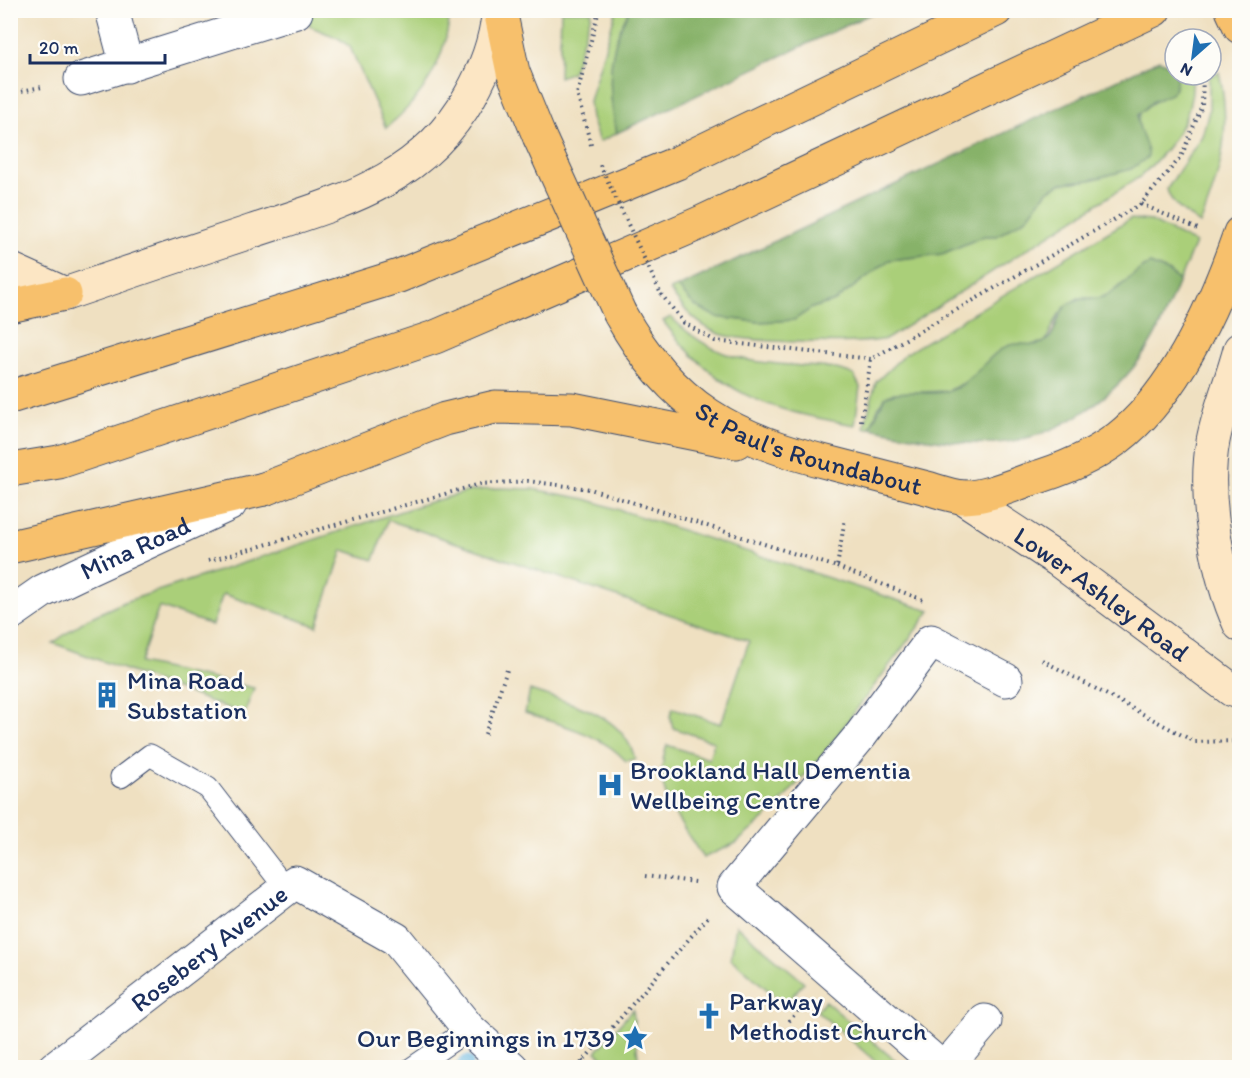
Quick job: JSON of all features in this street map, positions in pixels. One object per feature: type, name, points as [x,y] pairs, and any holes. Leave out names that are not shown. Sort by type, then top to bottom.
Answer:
[{"type":"main road","name":"St Paul's Roundabout","points":[[499,10],[513,72],[539,136],[620,314],[646,356],[676,391],[719,421],[782,451],[962,497],[1013,485],[1074,464],[1116,439],[1147,410],[1180,362],[1237,254]]},
{"type":"main road","points":[[10,306],[65,294],[333,204],[399,174],[437,142],[461,112],[489,61],[499,10]]},
{"type":"main road","points":[[10,396],[399,276],[676,163],[996,10]]},
{"type":"main road","points":[[10,471],[59,462],[435,337],[700,223],[1154,10]]},
{"type":"main road","points":[[10,269],[65,294]]},
{"type":"main road","points":[[1239,349],[1216,428],[1210,467],[1213,521],[1221,566],[1239,625]]},
{"type":"main road","points":[[10,548],[264,489],[445,419],[506,406],[541,406],[592,412],[782,451]]},
{"type":"main road","name":"Lower Ashley Road","points":[[962,497],[1058,560],[1233,690],[1239,692]]},
{"type":"street","points":[[112,10],[127,66]]},
{"type":"street","points":[[81,79],[296,12]]},
{"type":"street","name":"Mina Road","points":[[10,614],[44,591],[76,575],[264,489]]},
{"type":"street","points":[[985,1021],[943,1068],[734,887],[861,735],[931,641],[1006,680]]},
{"type":"street","name":"Rosebery Avenue","points":[[54,1068],[295,882],[396,939],[469,1029]]},
{"type":"street","points":[[469,1029],[512,1068]]},
{"type":"lane","points":[[120,777],[150,755],[208,788],[286,889]]},
{"type":"lane","points":[[412,1068],[469,1029]]},
{"type":"path","points":[[598,10],[577,94],[591,146],[661,294],[684,323],[715,341],[871,359],[1141,204],[1181,157],[1202,106],[1203,87]]},
{"type":"path","points":[[1141,204],[1200,231]]},
{"type":"path","points":[[861,420],[871,359]]},
{"type":"path","points":[[203,563],[455,490],[504,481],[528,481],[590,489],[837,567],[845,518]]},
{"type":"path","points":[[485,734],[508,667]]},
{"type":"path","points":[[645,876],[734,887]]},
{"type":"path","points":[[577,1068],[734,887]]},
{"type":"path","points":[[582,1061],[589,1068]]},
{"type":"green space","points":[[629,10],[877,11],[617,133],[612,102],[611,70],[616,40]]},
{"type":"green space","points":[[314,11],[450,11],[444,46],[431,76],[411,104],[386,128],[350,47],[338,38],[309,26],[310,15]]},
{"type":"green space","points":[[561,11],[592,11],[574,68],[571,73],[559,77]]},
{"type":"green space","points":[[616,11],[629,11],[616,40],[611,71],[612,102],[617,133],[599,142],[591,118],[589,101]]},
{"type":"green space","points":[[1159,60],[1163,61],[1163,87],[1174,87],[1171,94],[1152,102],[1138,115],[1139,128],[1148,157],[1131,169],[1090,180],[1062,183],[1047,191],[1028,217],[997,236],[984,236],[942,254],[889,260],[835,301],[812,308],[794,320],[759,322],[716,317],[694,305],[678,287]]},
{"type":"green space","points":[[1175,87],[1192,87],[1190,105],[1185,118],[1171,143],[1141,176],[887,339],[801,342],[730,336],[717,333],[696,320],[670,290],[678,287],[694,305],[716,317],[759,322],[794,320],[812,308],[835,301],[889,260],[942,254],[984,236],[997,236],[1028,217],[1047,191],[1062,183],[1090,180],[1131,169],[1139,134],[1137,125],[1141,110]]},
{"type":"green space","points":[[1209,87],[1222,87],[1225,112],[1223,150],[1214,186],[1200,224],[1176,205],[1167,189],[1202,136],[1209,111]]},
{"type":"green space","points":[[1130,219],[1151,221],[1195,243],[1179,281],[1169,272],[1150,264],[1103,298],[1078,298],[1059,314],[1045,342],[1031,345],[988,363],[968,381],[947,391],[893,393],[879,406],[870,428],[864,428],[876,382],[905,354]]},
{"type":"green space","points":[[1150,264],[1169,272],[1179,281],[1164,317],[1150,344],[1132,369],[1100,400],[1081,414],[1041,434],[997,443],[949,442],[870,428],[885,397],[903,392],[938,392],[956,388],[1003,348],[1014,344],[1038,344],[1046,341],[1050,338],[1063,310],[1071,302],[1105,296]]},
{"type":"green space","points":[[671,317],[701,342],[731,356],[764,363],[842,370],[854,375],[860,387],[855,425],[796,413],[747,395],[704,366],[683,346],[663,321]]},
{"type":"green space","points":[[499,488],[532,489],[586,499],[930,611],[821,757],[771,813],[736,843],[703,858],[670,805],[662,777],[663,762],[667,745],[709,759],[714,742],[673,728],[670,716],[673,708],[721,724],[749,641],[388,520],[374,560],[343,550],[317,626],[223,594],[212,625],[159,607],[140,663],[254,688],[244,714],[53,643],[87,619],[124,602],[423,504],[470,491]]},
{"type":"green space","points":[[530,690],[578,706],[607,720],[629,743],[635,759],[626,761],[616,751],[592,737],[525,713]]},
{"type":"green space","points":[[736,925],[804,982],[785,1005],[731,958]]},
{"type":"green space","points":[[825,1001],[903,1067],[882,1067],[817,1011]]},
{"type":"green space","points":[[633,1009],[639,1067],[615,1067],[596,1052]]},
{"type":"waterway","points":[[461,1068],[467,1062]]},
{"type":"place","name":"Mina Road Substation","points":[[107,695]]},
{"type":"place","name":"Brookland Hall Dementia Wellbeing Centre","points":[[610,785]]},
{"type":"place","name":"Parkway Methodist Church","points":[[709,1016]]},
{"type":"place","name":"Our Beginnings in 1739","points":[[635,1038]]}]
